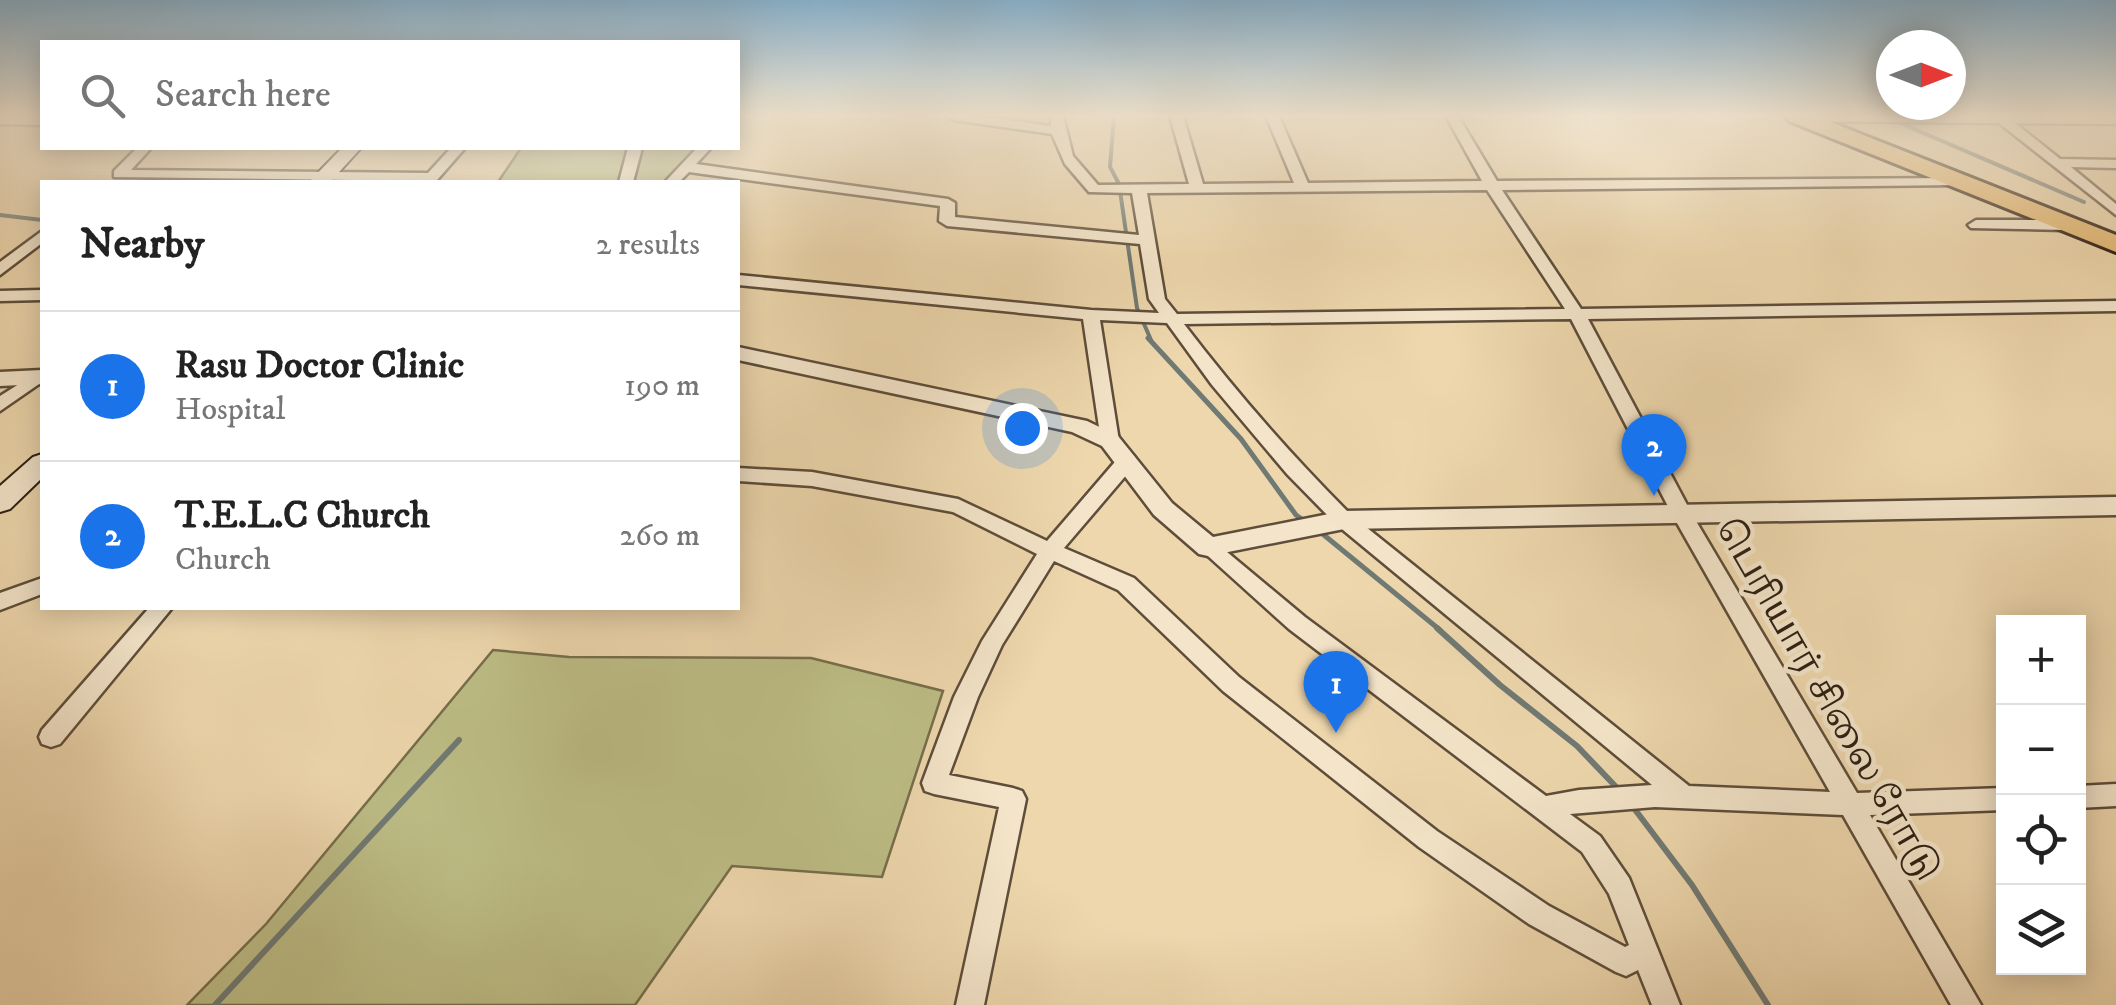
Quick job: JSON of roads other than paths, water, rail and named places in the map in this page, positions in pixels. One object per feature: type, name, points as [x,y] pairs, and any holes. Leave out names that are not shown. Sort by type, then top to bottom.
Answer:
[{"type":"main road","points":[[1909,163],[2116,244]]},
{"type":"main road","points":[[0,502],[40,465]]},
{"type":"street","points":[[114,178],[422,180],[446,163]]},
{"type":"street","points":[[674,180],[690,163]]},
{"type":"street","points":[[1071,163],[1094,189],[1109,191],[1954,182]]},
{"type":"street","points":[[1190,163],[1197,188]]},
{"type":"street","points":[[1292,163],[1302,186]]},
{"type":"street","name":"பெரியார் சிலை ரோடு","points":[[1479,163],[1577,316],[1684,516],[1967,1005]]},
{"type":"street","points":[[2057,163],[2116,164]]},
{"type":"street","points":[[2057,163],[2116,211]]},
{"type":"street","points":[[686,167],[948,204],[947,220],[1148,240]]},
{"type":"street","points":[[1137,190],[1157,299],[1218,381],[1344,520],[1686,798]]},
{"type":"street","points":[[1976,225],[2064,225]]},
{"type":"street","points":[[0,270],[40,238]]},
{"type":"street","points":[[740,280],[1091,315],[1169,319],[2116,306]]},
{"type":"street","points":[[0,296],[40,295]]},
{"type":"street","points":[[1091,315],[1110,440]]},
{"type":"street","points":[[740,354],[1079,426],[1110,440],[1162,509],[1297,623],[1591,844],[1620,887],[1666,1005]]},
{"type":"street","points":[[0,379],[40,376]]},
{"type":"street","points":[[0,406],[40,376]]},
{"type":"street","points":[[970,1005],[1012,799],[934,783],[966,698],[993,641],[1050,551],[1126,461]]},
{"type":"street","points":[[740,474],[812,479],[958,506],[1126,584],[1231,684],[1428,839],[1538,915],[1626,962],[1646,950]]},
{"type":"street","points":[[1208,547],[1344,520],[2116,506]]},
{"type":"street","points":[[0,602],[40,587]]},
{"type":"street","points":[[51,737],[159,610]]},
{"type":"street","points":[[2086,796],[2116,795]]},
{"type":"street","points":[[1541,808],[1574,800],[1686,798],[1850,804],[1996,799]]},
{"type":"waterway","points":[[1110,163],[1119,184],[1137,308],[1151,340]]},
{"type":"waterway","points":[[1993,163],[2084,202]]},
{"type":"waterway","points":[[0,215],[40,220]]},
{"type":"waterway","points":[[1148,338],[1241,439],[1296,515],[1306,522]]},
{"type":"waterway","points":[[1319,531],[1440,630]]},
{"type":"waterway","points":[[1437,628],[1577,746],[1620,791]]},
{"type":"waterway","points":[[215,1005],[459,740]]},
{"type":"waterway","points":[[1630,803],[1692,885],[1768,1005]]},
{"type":"place","name":"T.E.L.C Church","points":[[1654,496]]},
{"type":"place","name":"Rasu Doctor Clinic","points":[[1336,733]]}]
